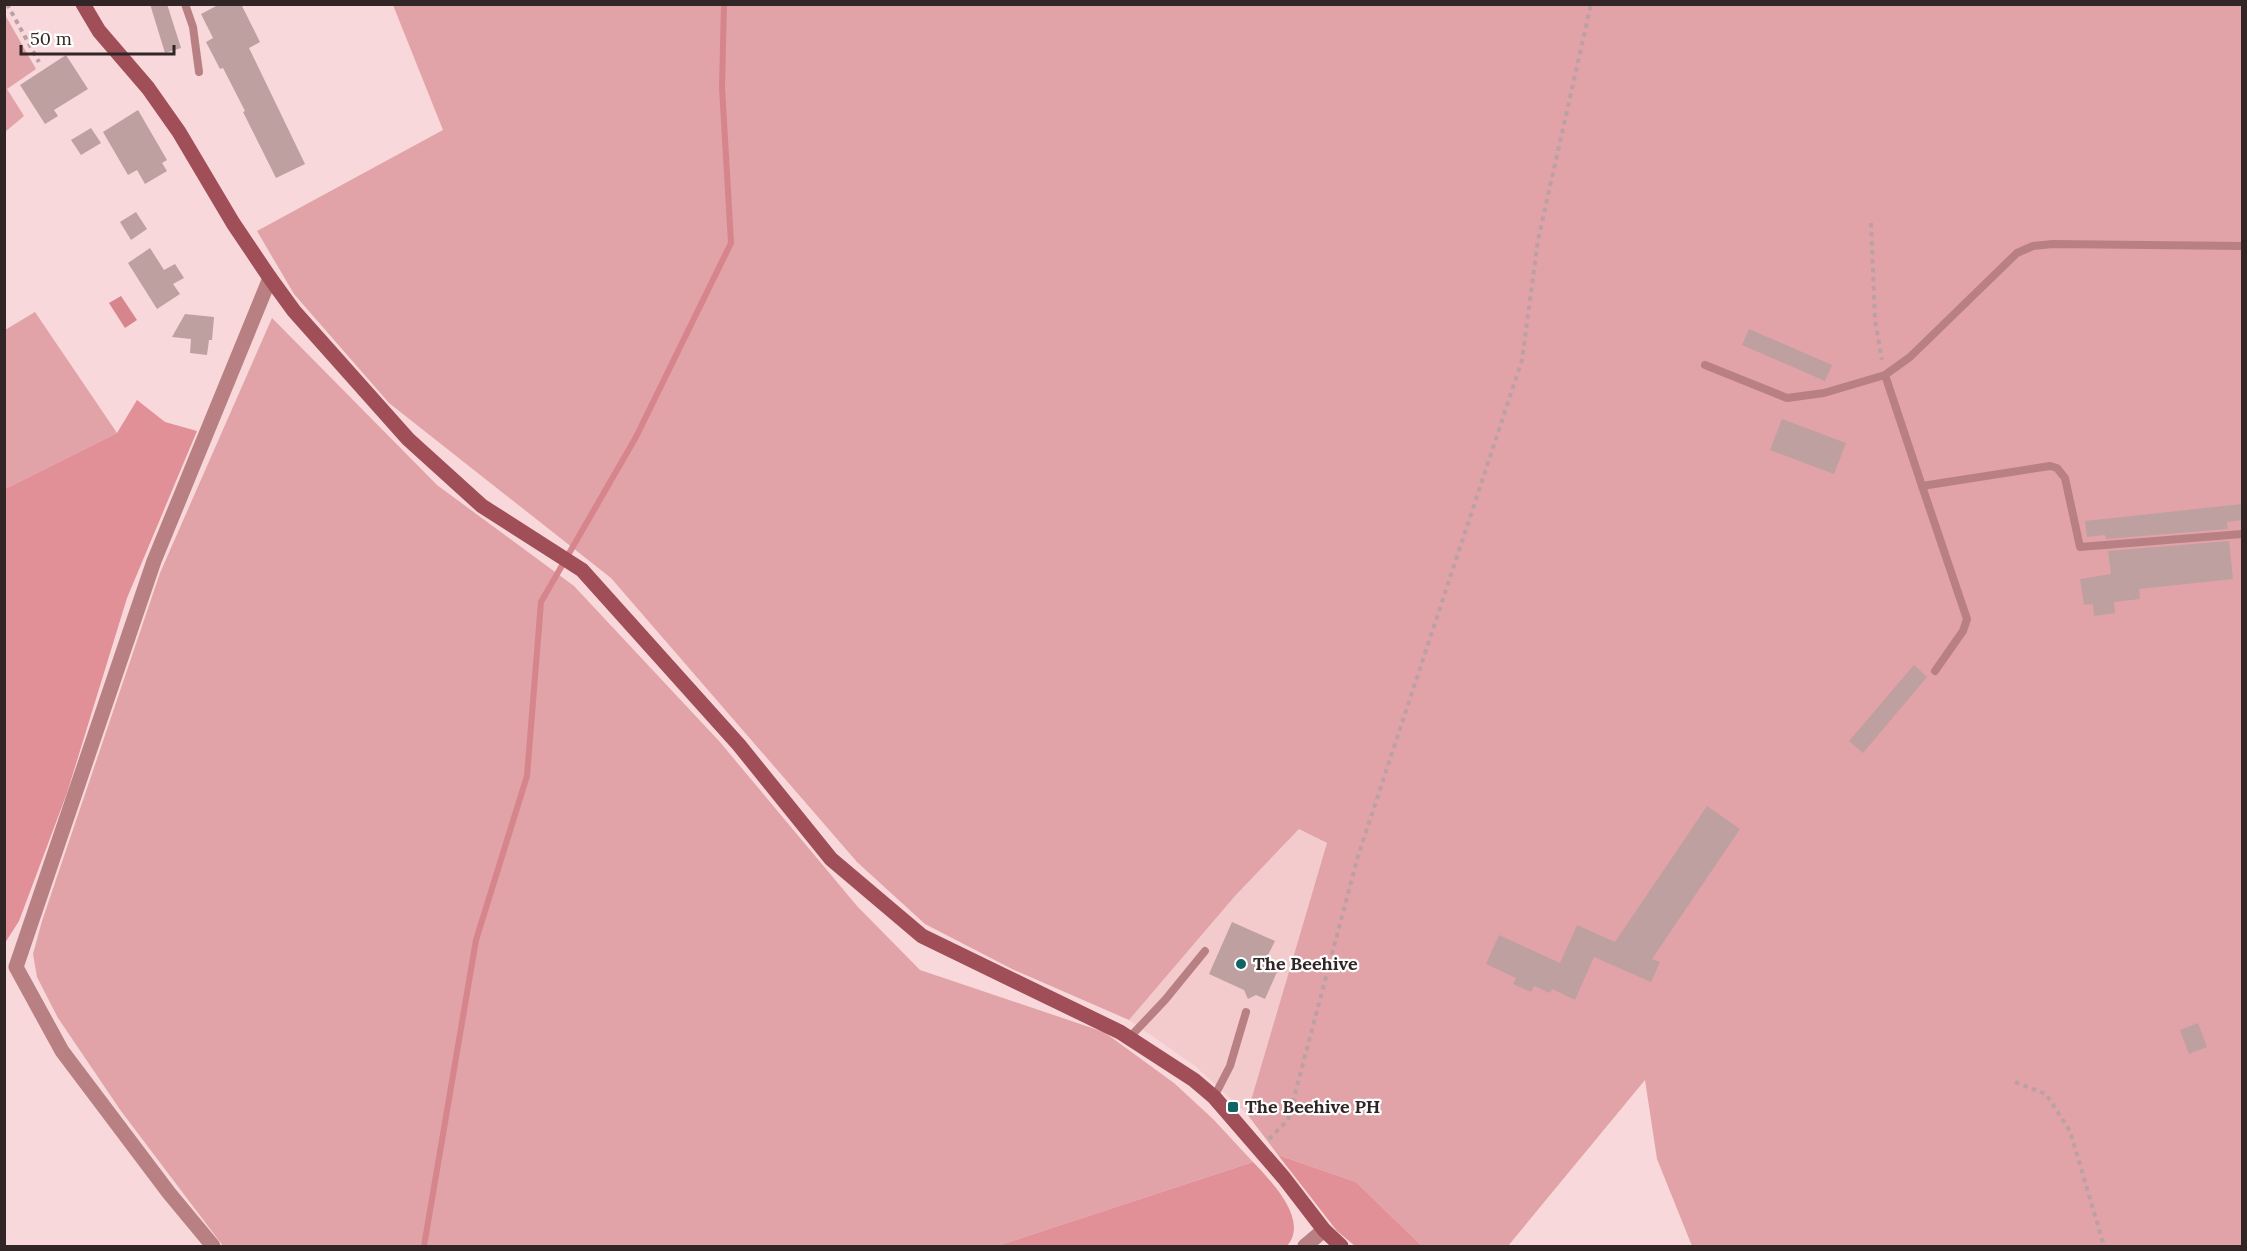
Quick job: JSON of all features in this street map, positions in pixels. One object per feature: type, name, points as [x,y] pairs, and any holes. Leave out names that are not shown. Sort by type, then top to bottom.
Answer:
[{"type":"street","points":[[83,5],[99,31],[148,88],[179,132],[233,223],[294,311],[408,438],[482,506],[582,570],[739,745],[831,859],[922,936],[1129,1038],[1194,1080],[1214,1097],[1284,1178],[1324,1230],[1341,1246]]},
{"type":"street","points":[[213,1246],[169,1193],[62,1051],[16,967],[154,561],[270,278]]},
{"type":"street","points":[[1305,1246],[1324,1230]]},
{"type":"lane","points":[[185,4],[193,27],[199,72]]},
{"type":"lane","points":[[1706,365],[1787,398],[1824,393],[1885,375],[1910,357],[2017,253],[2033,246],[2053,244],[2242,246]]},
{"type":"lane","points":[[1885,375],[1967,619],[1963,631],[1935,671]]},
{"type":"lane","points":[[1923,486],[2050,465],[2057,468],[2066,478],[2080,547],[2242,534]]},
{"type":"lane","points":[[1129,1038],[1165,1000],[1204,951]]},
{"type":"lane","points":[[1214,1097],[1230,1066],[1246,1012]]},
{"type":"path","points":[[7,4],[39,62]]},
{"type":"path","points":[[1258,1150],[1288,1120],[1358,856],[1522,360],[1538,240],[1591,4]]},
{"type":"path","points":[[1871,223],[1875,321],[1885,375]]},
{"type":"path","points":[[2015,1082],[2046,1095],[2070,1131],[2104,1246]]},
{"type":"shaded area","points":[[393,5],[2242,5],[2242,1246],[1692,1246],[1657,1159],[1645,1080],[1508,1246],[1422,1246],[1356,1182],[1278,1155],[1247,1114],[1327,843],[1299,829],[1235,896],[1129,1020],[1014,970],[925,924],[857,862],[611,578],[389,403],[294,294],[257,231],[443,130]]},
{"type":"shaded area","points":[[4,13],[36,69],[7,89],[24,116],[5,132]]},
{"type":"shaded area","points":[[121,296],[137,320],[125,328],[109,303]]},
{"type":"shaded area","points":[[35,312],[117,433],[5,489],[5,330]]},
{"type":"shaded area","points":[[272,318],[437,485],[574,586],[719,741],[857,906],[920,970],[1104,1032],[1174,1083],[1213,1119],[1253,1162],[997,1246],[223,1246],[121,1111],[58,1018],[37,977],[33,954],[42,921],[160,573]]},
{"type":"shaded area","points":[[137,400],[165,422],[197,431],[127,598],[67,793],[19,921],[5,943],[5,489],[117,433]]},
{"type":"shaded area","points":[[1300,828],[1328,844],[1247,1114],[1195,1066],[1129,1020],[1235,896]]},
{"type":"shaded area","points":[[1278,1155],[1356,1182],[1422,1246],[1355,1246],[1337,1231]]},
{"type":"shaded area","points":[[1253,1162],[1269,1179],[1291,1213],[1294,1224],[1293,1236],[1287,1246],[997,1246]]},
{"type":"building","points":[[150,4],[167,4],[181,48],[165,53]]},
{"type":"building","points":[[220,4],[241,4],[260,42],[249,48],[305,164],[276,178],[223,68],[220,69],[206,42],[213,38],[201,14]]},
{"type":"building","points":[[66,55],[88,89],[54,110],[58,116],[45,124],[20,85]]},
{"type":"building","points":[[138,110],[167,160],[162,163],[167,171],[145,184],[137,170],[128,175],[103,132]]},
{"type":"building","points":[[91,128],[101,143],[81,155],[71,140]]},
{"type":"building","points":[[136,212],[147,229],[131,240],[120,222]]},
{"type":"building","points":[[150,248],[164,270],[175,264],[184,278],[173,284],[180,294],[157,309],[128,263]]},
{"type":"building","points":[[185,314],[214,317],[212,340],[209,340],[207,355],[190,353],[191,339],[172,337]]},
{"type":"building","points":[[1749,329],[1832,365],[1825,381],[1742,345]]},
{"type":"building","points":[[1782,419],[1846,443],[1834,474],[1770,450]]},
{"type":"building","points":[[2242,504],[2242,520],[2227,522],[2228,529],[2106,539],[2105,535],[2087,537],[2085,521]]},
{"type":"building","points":[[2229,541],[2233,579],[2139,589],[2140,599],[2114,602],[2115,613],[2094,616],[2093,604],[2084,605],[2080,579],[2111,574],[2108,551]]},
{"type":"building","points":[[1914,665],[1927,677],[1863,753],[1849,741]]},
{"type":"building","points":[[1707,806],[1740,829],[1652,959],[1660,962],[1651,982],[1594,957],[1575,1000],[1552,989],[1550,993],[1534,986],[1531,992],[1513,984],[1516,978],[1486,964],[1499,935],[1560,963],[1577,925],[1615,942]]},
{"type":"building","name":"The Beehive","points":[[1232,922],[1275,941],[1266,959],[1269,960],[1266,967],[1277,972],[1265,999],[1256,995],[1248,999],[1244,990],[1209,974]]},
{"type":"building","points":[[2198,1023],[2207,1047],[2189,1054],[2180,1030]]},
{"type":"waterway","points":[[424,1246],[476,940],[527,776],[541,602],[636,437],[731,243],[722,87],[724,4]]},
{"type":"place","name":"The Beehive","points":[[1241,964]]},
{"type":"place","name":"The Beehive PH","points":[[1233,1107]]}]
